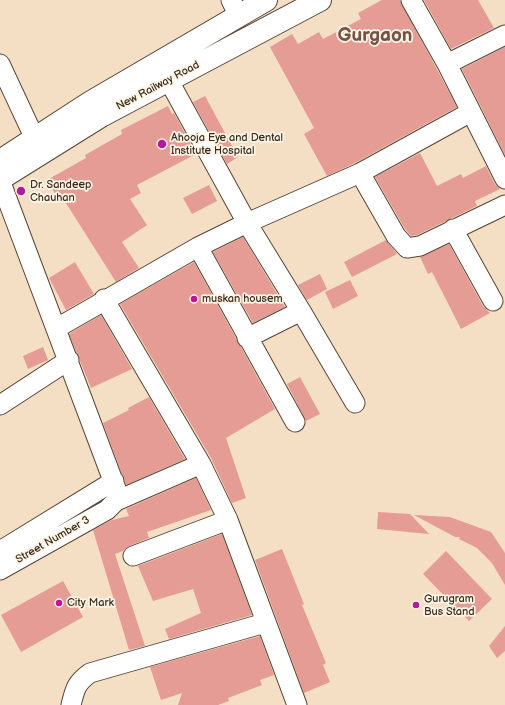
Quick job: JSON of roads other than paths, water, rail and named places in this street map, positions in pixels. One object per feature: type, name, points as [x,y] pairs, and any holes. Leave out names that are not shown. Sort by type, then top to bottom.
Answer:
[{"type":"main road","name":"New Railway Road","points":[[0,162],[235,8],[266,0]]},
{"type":"main road","name":"New Railway Road","points":[[0,179],[101,116],[170,81],[320,0]]},
{"type":"street","points":[[411,0],[502,167]]},
{"type":"street","points":[[447,64],[505,35]]},
{"type":"street","points":[[0,64],[34,139]]},
{"type":"street","points":[[170,81],[247,223],[302,311],[355,403]]},
{"type":"street","points":[[57,328],[104,299],[198,247],[247,223],[360,173],[471,112]]},
{"type":"street","points":[[360,173],[396,236],[407,248],[420,246],[505,205]]},
{"type":"street","points":[[0,179],[114,482],[118,494],[111,506]]},
{"type":"street","points":[[453,229],[493,301]]},
{"type":"street","points":[[198,247],[247,338],[295,422]]},
{"type":"street","points":[[104,299],[201,464],[228,520],[265,623],[297,705]]},
{"type":"street","points":[[247,338],[302,311]]},
{"type":"street","points":[[0,405],[69,360]]},
{"type":"street","name":"Street Number 3","points":[[0,570],[111,506],[201,464]]},
{"type":"street","points":[[0,551],[114,482]]},
{"type":"street","points":[[133,556],[228,520]]},
{"type":"street","points":[[71,705],[74,689],[79,681],[90,674],[265,623]]},
{"type":"place","name":"Ahooja Eye and Dental Institute Hospital","points":[[162,144]]},
{"type":"place","name":"Dr. Sandeep Chauhan","points":[[21,191]]},
{"type":"place","name":"muskan housem","points":[[194,299]]},
{"type":"place","name":"City Mark","points":[[59,603]]},
{"type":"place","name":"Gurugram Bus Stand","points":[[416,605]]},
{"type":"district","name":"Gurgaon","points":[[375,36]]}]
